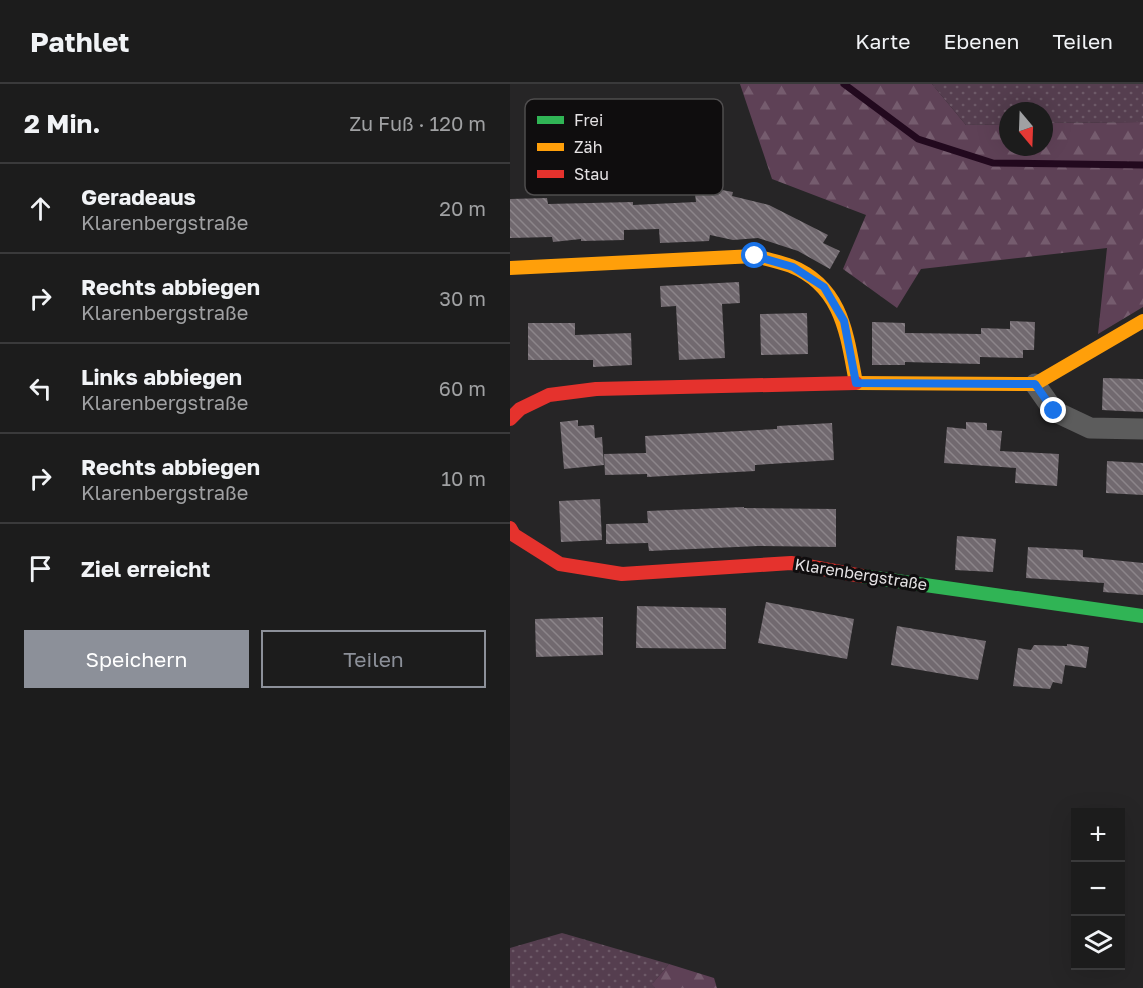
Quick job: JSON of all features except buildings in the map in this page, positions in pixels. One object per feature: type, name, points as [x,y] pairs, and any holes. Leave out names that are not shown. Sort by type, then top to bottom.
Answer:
[{"type":"street","points":[[510,268],[755,256],[793,267],[824,287],[844,321],[856,383]]},
{"type":"street","points":[[510,419],[520,409],[549,395],[596,389],[856,383],[1035,384],[1143,321]]},
{"type":"street","points":[[1035,384],[1054,411],[1089,428],[1143,429]]},
{"type":"street","name":"Klarenbergstraße","points":[[511,534],[560,564],[622,574],[791,563],[860,576],[1143,616]]},
{"type":"shaded area","points":[[932,84],[1143,84],[1143,122],[1053,123],[1053,102],[999,102],[999,124],[966,125]]},
{"type":"shaded area","points":[[562,933],[669,964],[653,983],[655,988],[510,988],[510,948]]},
{"type":"green space","points":[[740,84],[932,84],[966,125],[999,124],[999,156],[1053,156],[1053,123],[1143,122],[1143,307],[1098,334],[1107,248],[921,269],[897,308],[843,269],[866,215],[772,179]]},
{"type":"green space","points":[[669,964],[714,978],[717,988],[655,988],[652,984]]},
{"type":"waterway","points":[[844,84],[918,139],[993,163],[1143,165]]},
{"type":"traffic: fast","points":[[862,576],[1143,616]]},
{"type":"traffic: slow","points":[[510,268],[755,256],[791,266],[808,275],[832,300],[845,331],[856,383]]},
{"type":"traffic: slow","points":[[856,383],[1035,384],[1143,321]]},
{"type":"traffic: jam","points":[[510,419],[520,409],[549,395],[596,389],[856,383]]},
{"type":"traffic: jam","points":[[510,528],[514,535],[560,564],[622,574],[791,563],[862,576]]},
{"type":"route","points":[[755,256],[793,267],[824,287],[844,321],[856,383],[1035,384],[1054,411]]}]
